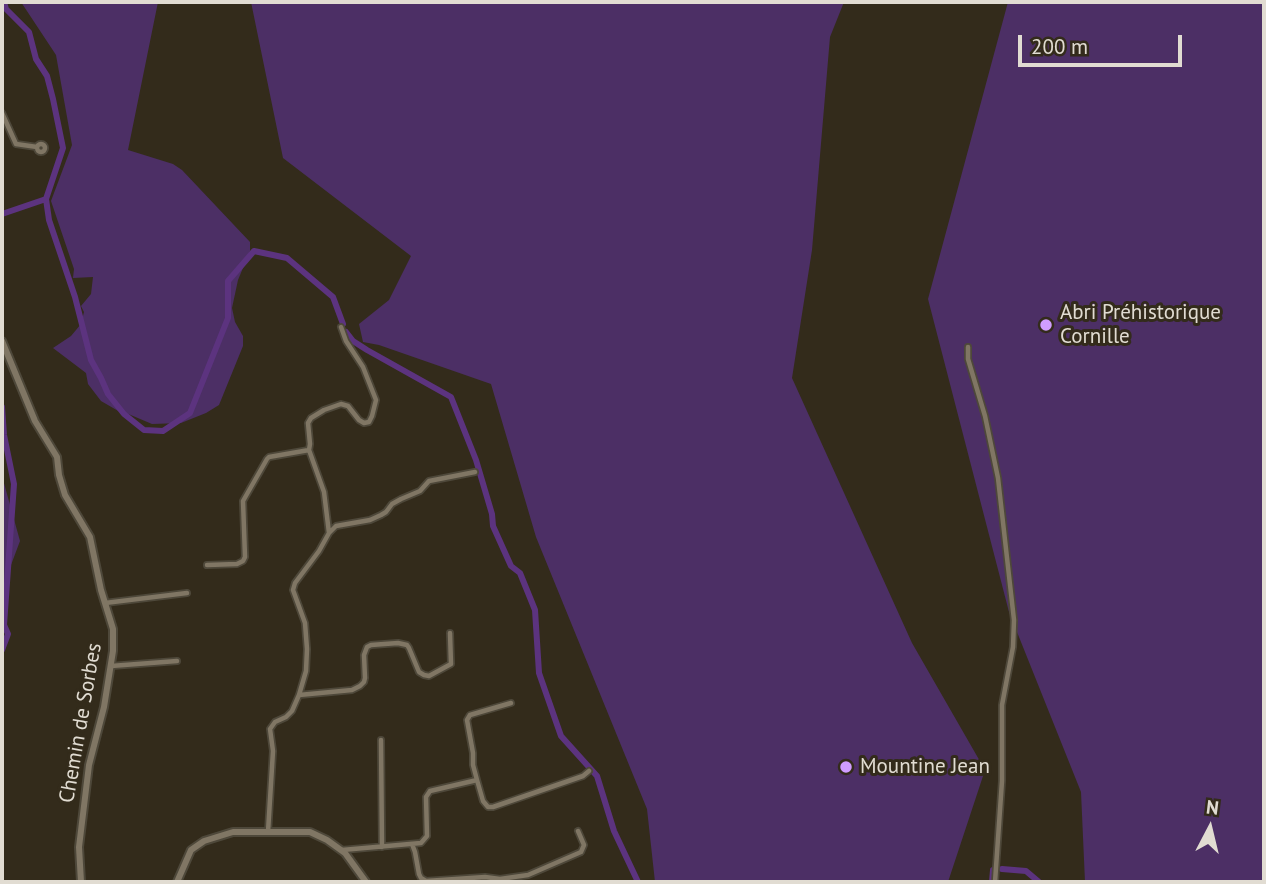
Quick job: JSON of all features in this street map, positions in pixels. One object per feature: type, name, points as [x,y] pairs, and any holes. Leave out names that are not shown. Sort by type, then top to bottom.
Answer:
[{"type":"street","points":[[2,113],[16,144],[37,147]]},
{"type":"street","points":[[330,533],[324,492],[309,450],[308,423],[324,410],[341,404],[348,406],[359,420],[369,422],[376,400],[363,367],[346,341],[341,327]]},
{"type":"street","name":"Chemin de Sorbes","points":[[2,341],[35,421],[57,457],[65,495],[90,537],[105,603],[114,628],[104,707],[89,765],[79,847],[81,882]]},
{"type":"street","points":[[968,347],[968,359],[985,416],[998,478],[1014,621],[1013,647],[1002,705],[1002,781],[995,882]]},
{"type":"street","points":[[207,565],[237,564],[243,561],[243,501],[267,459],[309,450]]},
{"type":"street","points":[[268,832],[274,751],[270,729],[275,722],[292,711],[306,671],[305,624],[293,590],[295,583],[336,526],[370,520],[381,515],[392,504],[420,491],[429,481],[475,472]]},
{"type":"street","points":[[105,603],[187,593]]},
{"type":"street","points":[[299,695],[352,690],[360,686],[365,678],[364,655],[367,647],[371,645],[407,645],[419,672],[429,676],[451,664],[450,633]]},
{"type":"street","points":[[111,666],[177,661]]},
{"type":"street","points":[[511,703],[470,715],[467,720],[473,765],[488,807],[583,776],[589,771]]},
{"type":"street","points":[[382,740],[382,846]]},
{"type":"street","points":[[340,850],[421,843],[427,836],[427,793],[477,780]]},
{"type":"street","points":[[412,844],[419,874],[426,881],[485,877],[500,879],[528,875],[581,852],[584,845],[578,831]]},
{"type":"street","points":[[177,882],[191,850],[204,841],[233,832],[310,832],[340,850],[355,865],[366,882]]},
{"type":"shaded area","points":[[21,2],[158,2],[128,150],[173,164],[182,170],[250,242],[250,251],[238,280],[232,308],[235,322],[243,336],[243,346],[219,405],[206,413],[181,423],[152,424],[120,412],[101,401],[88,384],[86,373],[53,348],[71,336],[81,324],[84,312],[81,306],[91,294],[93,277],[73,278],[74,269],[51,201],[72,145],[56,55]]},
{"type":"shaded area","points":[[251,2],[844,2],[830,37],[812,250],[792,378],[912,643],[985,770],[948,882],[655,882],[647,809],[536,537],[491,384],[379,345],[363,342],[359,324],[389,300],[411,256],[283,158]]},
{"type":"shaded area","points":[[1008,2],[1264,2],[1264,882],[1085,882],[1081,792],[1009,612],[928,299]]},
{"type":"shaded area","points":[[2,476],[20,541],[2,589]]},
{"type":"waterway","points":[[4,2],[6,9],[29,32],[36,59],[47,76],[53,99],[63,148],[46,199]]},
{"type":"waterway","points":[[2,214],[46,199],[49,220],[75,297],[91,360],[108,394],[124,414],[144,430],[163,431],[190,413],[228,318],[228,281],[254,251],[287,258],[333,297],[343,324]]},
{"type":"waterway","points":[[346,332],[353,341],[367,350],[451,397],[476,460],[493,526],[511,566],[520,573],[535,610],[539,673],[561,736],[597,776],[614,831],[638,882]]},
{"type":"waterway","points":[[2,407],[4,435],[14,484],[4,625],[8,634],[2,650]]},
{"type":"waterway","points":[[1002,869],[1026,871],[1039,882]]},
{"type":"waterway","points":[[992,882],[993,870]]},
{"type":"place","name":"Abri Préhistorique Cornille","points":[[1046,325]]},
{"type":"place","name":"Mountine Jean","points":[[846,767]]}]
